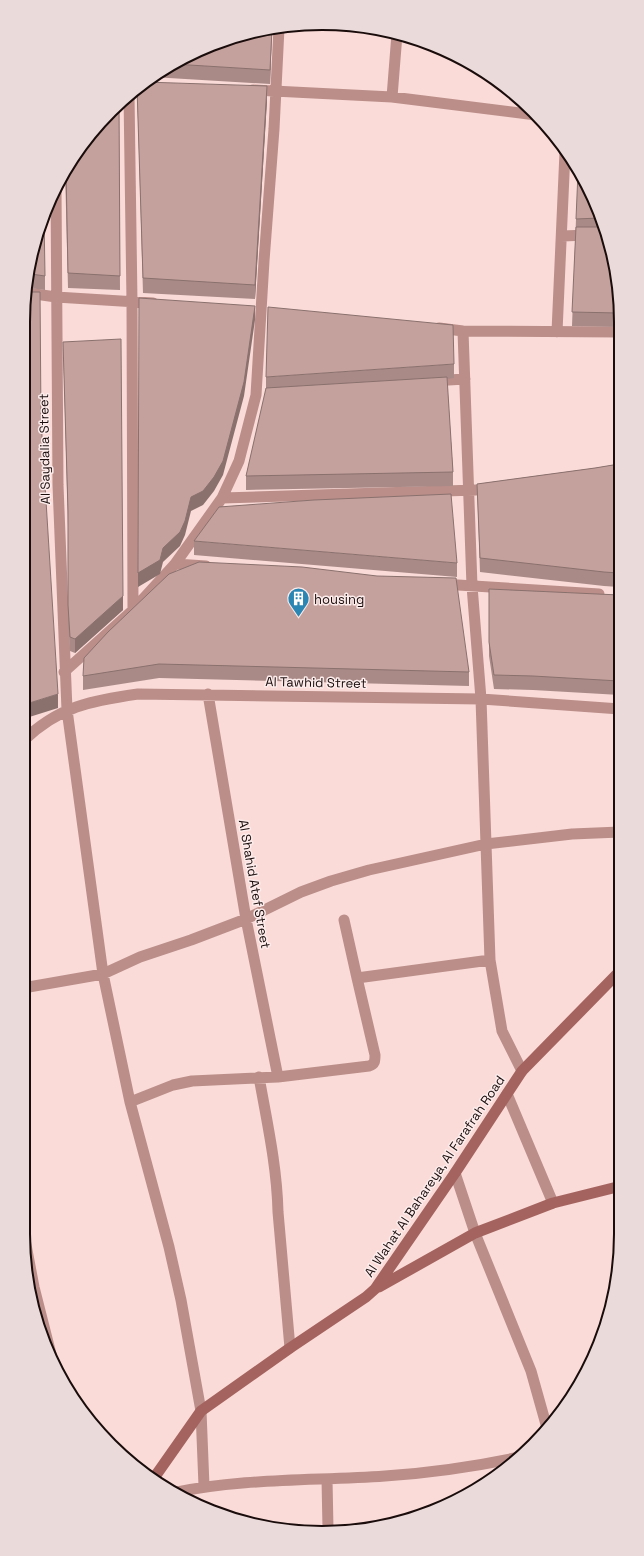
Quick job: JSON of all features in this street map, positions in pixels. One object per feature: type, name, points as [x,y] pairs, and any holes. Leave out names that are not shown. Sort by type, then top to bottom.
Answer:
[{"type":"main road","name":"Al Wahat Al Bahareya, Al Farafrah Road","points":[[156,1475],[201,1411],[290,1348],[366,1297],[375,1289],[455,1173],[522,1071],[614,977]]},
{"type":"main road","points":[[375,1289],[474,1233],[553,1203],[614,1188]]},
{"type":"street","points":[[64,672],[133,610],[175,564],[222,498],[239,461],[260,394],[261,310],[279,33]]},
{"type":"street","points":[[392,98],[397,40]]},
{"type":"street","points":[[239,89],[392,98],[526,114]]},
{"type":"street","points":[[129,102],[132,302],[133,610]]},
{"type":"street","points":[[557,332],[565,160]]},
{"type":"street","name":"Al Saydalia Street","points":[[56,202],[58,485],[64,672],[67,710],[103,974],[130,1102],[169,1247],[181,1300],[201,1411],[204,1486]]},
{"type":"street","points":[[562,236],[597,235]]},
{"type":"street","points":[[32,294],[56,297],[162,304]]},
{"type":"street","points":[[424,327],[463,331],[614,332]]},
{"type":"street","points":[[463,331],[472,586],[482,699],[490,960],[502,1031],[522,1071]]},
{"type":"street","points":[[418,382],[465,379]]},
{"type":"street","points":[[222,498],[469,491],[484,489]]},
{"type":"street","points":[[175,564],[214,567]]},
{"type":"street","points":[[433,583],[612,595]]},
{"type":"street","name":"Al Tawhid Street","points":[[30,734],[35,729],[67,710],[97,700],[138,694],[482,699],[614,709]]},
{"type":"street","name":"Al Shahid Atef Street","points":[[208,694],[246,918],[278,1077]]},
{"type":"street","points":[[30,730],[35,729]]},
{"type":"street","points":[[30,987],[103,974],[140,957],[191,940],[246,918],[301,892],[331,880],[486,844],[572,834],[614,832]]},
{"type":"street","points":[[130,1102],[173,1085],[192,1081],[278,1077],[369,1066],[373,1064],[375,1061],[375,1055],[344,920]]},
{"type":"street","points":[[357,978],[490,960]]},
{"type":"street","points":[[259,1078],[277,1193],[290,1348]]},
{"type":"street","points":[[507,1094],[553,1203]]},
{"type":"street","points":[[455,1173],[474,1233],[531,1371],[545,1423]]},
{"type":"street","points":[[182,1490],[204,1486],[258,1481],[386,1476],[440,1470],[509,1459]]},
{"type":"street","points":[[327,1479],[328,1526]]},
{"type":"building","points":[[272,35],[270,70],[184,65],[228,45]]},
{"type":"building","points":[[155,82],[267,86],[255,285],[143,278],[137,95]]},
{"type":"building","points":[[119,113],[120,276],[68,273],[66,181],[90,144],[102,129]]},
{"type":"building","points":[[578,181],[595,218],[576,219]]},
{"type":"building","points":[[576,227],[599,227],[612,284],[614,313],[572,312]]},
{"type":"building","points":[[44,231],[45,276],[34,274]]},
{"type":"building","points":[[32,292],[40,292],[41,420],[58,694],[30,703],[30,322]]},
{"type":"building","points":[[139,298],[255,306],[244,382],[223,461],[214,477],[203,491],[191,497],[185,521],[180,532],[163,548],[160,560],[138,573]]},
{"type":"building","points":[[268,307],[453,325],[454,364],[266,377]]},
{"type":"building","points":[[121,339],[123,596],[75,639],[70,637],[68,605],[68,511],[63,342]]},
{"type":"building","points":[[447,377],[453,472],[246,476],[266,388]]},
{"type":"building","points":[[614,465],[614,573],[480,558],[477,484]]},
{"type":"building","points":[[451,494],[457,563],[194,541],[219,507],[314,500]]},
{"type":"building","name":"housing","points":[[199,562],[302,567],[377,576],[456,578],[469,672],[159,664],[83,676],[84,658],[108,632],[169,574]]},
{"type":"building","points":[[489,589],[614,595],[614,681],[494,675],[489,642]]},
{"type":"place","name":"housing","points":[[298,618]]}]
